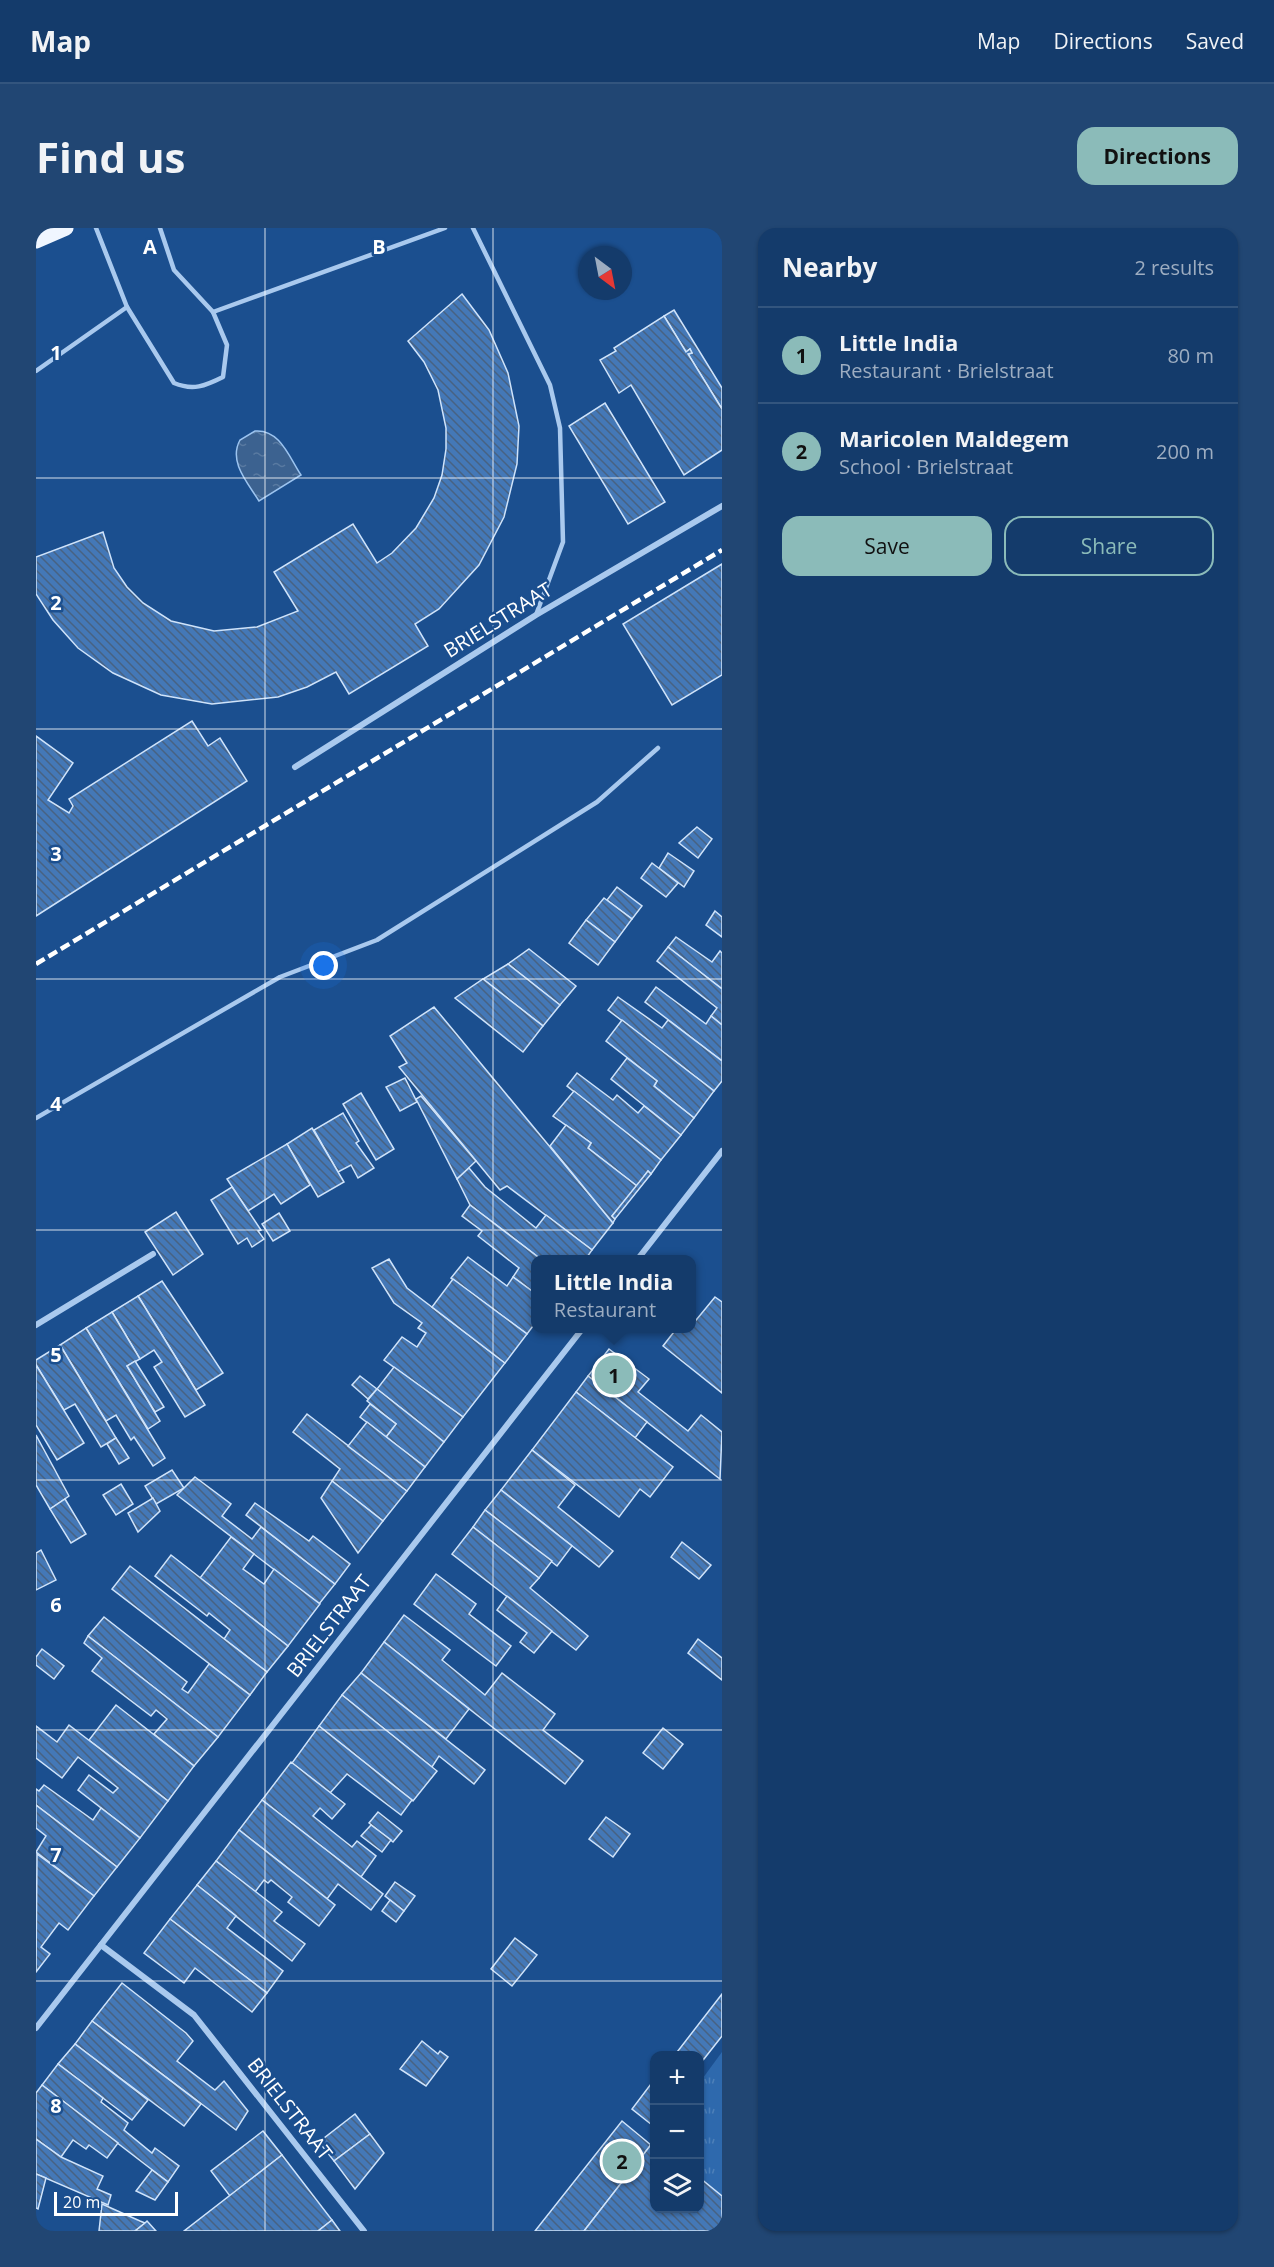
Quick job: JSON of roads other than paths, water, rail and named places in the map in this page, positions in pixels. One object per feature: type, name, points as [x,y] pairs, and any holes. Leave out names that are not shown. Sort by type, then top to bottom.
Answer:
[{"type":"main road","points":[[36,241],[66,228]]},
{"type":"street","name":"BRIELSTRAAT","points":[[295,766],[536,615],[722,506]]},
{"type":"street","points":[[641,1255],[722,1151]]},
{"type":"street","points":[[36,1325],[153,1254]]},
{"type":"street","name":"BRIELSTRAAT","points":[[36,2028],[580,1333]]},
{"type":"street","name":"BRIELSTRAAT","points":[[101,1945],[194,2016],[364,2231]]},
{"type":"lane","points":[[96,228],[127,307],[174,383],[188,388],[204,387],[223,377],[227,345],[213,312],[174,270],[160,228]]},
{"type":"lane","points":[[213,312],[445,228]]},
{"type":"lane","points":[[473,228],[550,385],[560,428],[563,542],[536,615]]},
{"type":"lane","points":[[36,370],[127,307]]},
{"type":"lane","points":[[36,1118],[280,977],[377,940],[597,802],[657,748]]},
{"type":"water","points":[[255,431],[271,434],[277,439],[301,475],[259,501],[245,480],[236,456],[240,440]]},
{"type":"railway","points":[[36,964],[722,550]]},
{"type":"place","name":"Little India","points":[[614,1375]]},
{"type":"place","name":"Maricolen Maldegem","points":[[622,2161]]}]
